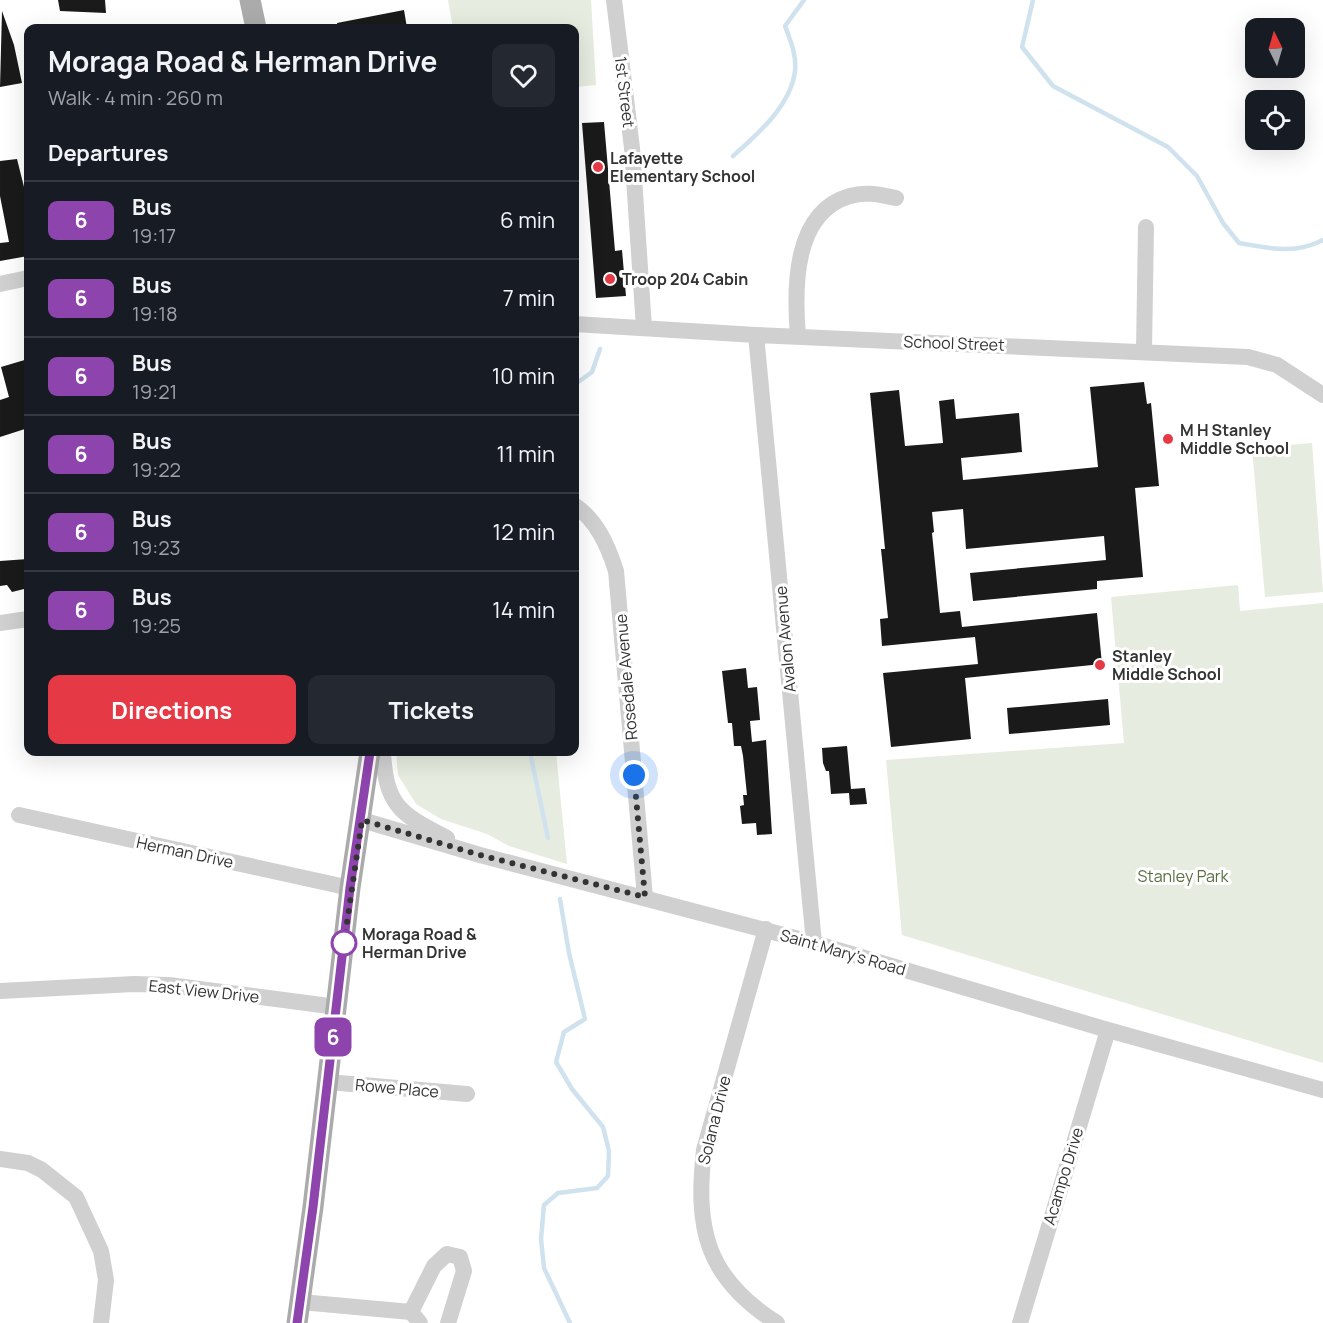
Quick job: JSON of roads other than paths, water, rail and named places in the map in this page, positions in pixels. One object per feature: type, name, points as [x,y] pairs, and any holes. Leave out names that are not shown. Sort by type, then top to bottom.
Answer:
[{"type":"main road","points":[[250,0],[255,24]]},
{"type":"main road","points":[[297,1323],[350,888],[362,820],[370,756]]},
{"type":"street","name":"1st Street","points":[[614,0],[632,148],[644,328]]},
{"type":"street","points":[[798,336],[796,313],[798,266],[802,248],[818,216],[831,205],[850,196],[871,193],[896,198]]},
{"type":"street","points":[[1144,351],[1146,227]]},
{"type":"street","points":[[0,285],[24,279]]},
{"type":"street","name":"School Street","points":[[579,324],[756,335],[1216,354],[1263,360],[1291,372],[1323,395]]},
{"type":"street","name":"Avalon Avenue","points":[[756,335],[814,943]]},
{"type":"street","name":"Rosedale Avenue","points":[[579,510],[596,527],[609,548],[616,571],[645,897]]},
{"type":"street","points":[[0,623],[24,620]]},
{"type":"street","points":[[384,756],[388,789],[404,814],[480,855]]},
{"type":"street","name":"Herman Drive","points":[[19,815],[350,888]]},
{"type":"street","name":"Saint Mary's Road","points":[[362,820],[480,855],[766,929],[1108,1030],[1323,1089]]},
{"type":"street","name":"Solana Drive","points":[[766,929],[704,1150],[700,1187],[701,1214],[711,1253],[730,1283],[754,1309],[777,1323]]},
{"type":"street","name":"East View Drive","points":[[0,991],[134,984],[169,985],[337,1007]]},
{"type":"street","name":"Acampo Drive","points":[[1020,1323],[1108,1030]]},
{"type":"street","name":"Rowe Place","points":[[327,1082],[467,1094]]},
{"type":"street","points":[[0,1159],[28,1163],[42,1170],[76,1197],[101,1251],[106,1280],[101,1323]]},
{"type":"street","points":[[301,1302],[415,1317],[434,1266],[447,1254],[460,1257],[464,1271],[448,1323]]},
{"type":"waterway","points":[[733,156],[772,118],[787,96],[795,71],[795,59],[785,26],[804,0]]},
{"type":"waterway","points":[[1033,0],[1022,47],[1053,86],[1168,147],[1197,176],[1223,223],[1239,243],[1292,249],[1302,248],[1323,240]]},
{"type":"waterway","points":[[579,381],[592,372],[600,349]]},
{"type":"waterway","points":[[531,756],[548,838]]},
{"type":"waterway","points":[[560,899],[569,953],[585,1019],[564,1032],[556,1062],[572,1089],[603,1127],[609,1151],[608,1176],[597,1188],[558,1193],[544,1205],[541,1239],[544,1268],[570,1323]]},
{"type":"place","name":"Lafayette Elementary School","points":[[598,167]]},
{"type":"place","name":"Troop 204 Cabin","points":[[610,279]]},
{"type":"place","name":"M H Stanley Middle School","points":[[1168,439]]},
{"type":"place","name":"Stanley Middle School","points":[[1100,665]]},
{"type":"place","name":"Moraga Road & Herman Drive","points":[[344,943]]},
{"type":"park label","name":"Stanley Park","points":[[1183,876]]}]
